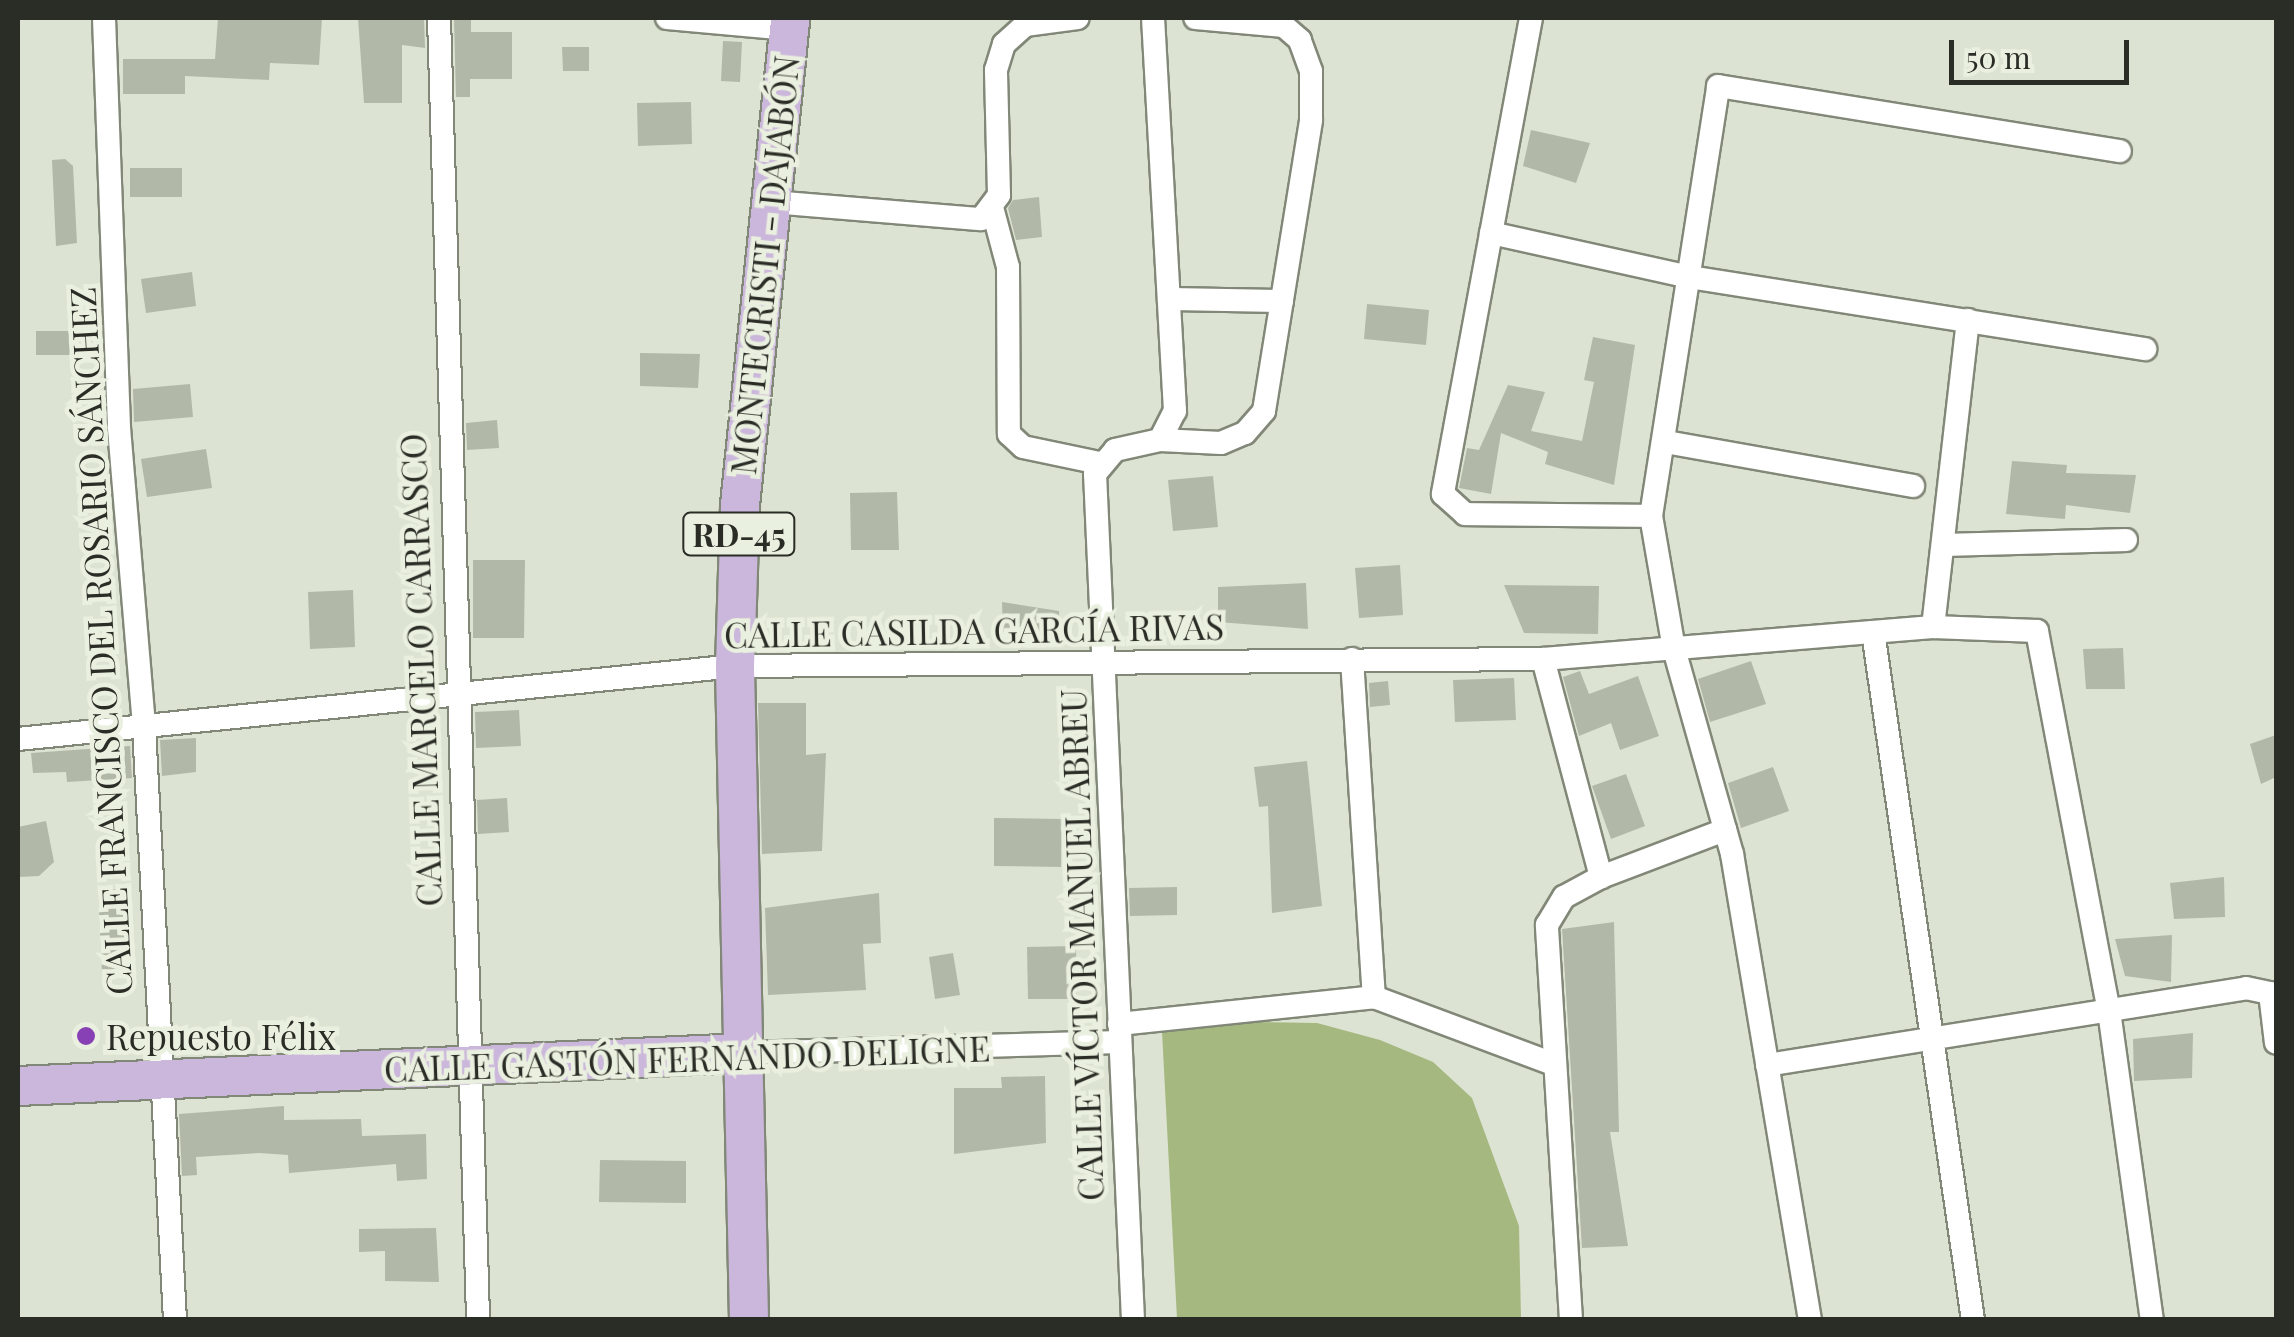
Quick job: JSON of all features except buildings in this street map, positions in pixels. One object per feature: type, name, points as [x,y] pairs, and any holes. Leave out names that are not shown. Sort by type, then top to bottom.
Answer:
[{"type":"main road","name":"MONTECRISTI - DAJABÓN","points":[[745,1052],[735,666],[740,505],[789,23]]},
{"type":"main road","name":"CALLE GASTÓN FERNANDO DELIGNE","points":[[18,1086],[745,1052]]},
{"type":"main road","name":"RD-45","points":[[745,1052],[749,1320]]},
{"type":"street","name":"CALLE FRANCISCO DEL ROSARIO SÁNCHEZ","points":[[104,18],[119,428],[144,727],[175,1320]]},
{"type":"street","name":"CALLE MARCELO CARRASCO","points":[[439,18],[454,692],[478,1320]]},
{"type":"street","points":[[667,18],[789,23]]},
{"type":"street","points":[[1078,18],[1026,26],[1004,44],[996,70],[993,211],[1008,267],[1009,434],[1023,447],[1099,463],[1115,450],[1160,440],[1199,445],[1245,433],[1264,411],[1312,120],[1311,72],[1300,40],[1284,26],[1195,18]]},
{"type":"street","points":[[1153,18],[1175,411],[1160,440]]},
{"type":"street","points":[[1531,18],[1442,482],[1448,505],[1465,514],[1651,516]]},
{"type":"street","points":[[1810,1320],[1725,830],[1674,650],[1651,516],[1666,442],[1718,86],[2120,152]]},
{"type":"street","points":[[772,202],[968,221],[993,211]]},
{"type":"street","points":[[1491,233],[1690,277],[2146,348]]},
{"type":"street","points":[[1169,299],[1282,301]]},
{"type":"street","points":[[1933,626],[1968,320]]},
{"type":"street","points":[[1666,442],[1913,486]]},
{"type":"street","name":"CALLE VÍCTOR MANUEL ABREU","points":[[1099,463],[1118,1033],[1133,1320]]},
{"type":"street","points":[[1944,545],[2126,540]]},
{"type":"street","name":"CALLE CASILDA GARCÍA RIVAS","points":[[18,739],[735,666],[1543,659],[1933,626],[2037,631],[2109,1011]]},
{"type":"street","points":[[1872,632],[1938,1040],[1973,1320]]},
{"type":"street","points":[[1352,659],[1374,997],[1553,1064]]},
{"type":"street","points":[[1543,659],[1601,877]]},
{"type":"street","points":[[1572,1320],[1547,925],[1554,908],[1601,877],[1725,830]]},
{"type":"street","points":[[1768,1065],[2246,988],[2273,992],[2276,1043]]},
{"type":"street","name":"CALLE GASTÓN FERNANDO DELIGNE","points":[[745,1052],[1118,1033],[1374,997]]},
{"type":"street","points":[[2109,1011],[2152,1320]]},
{"type":"green space","points":[[1247,1022],[1317,1023],[1380,1040],[1433,1062],[1472,1098],[1519,1226],[1521,1319],[1177,1319],[1162,1031]]},
{"type":"place","name":"Repuesto Félix","points":[[86,1036]]}]
